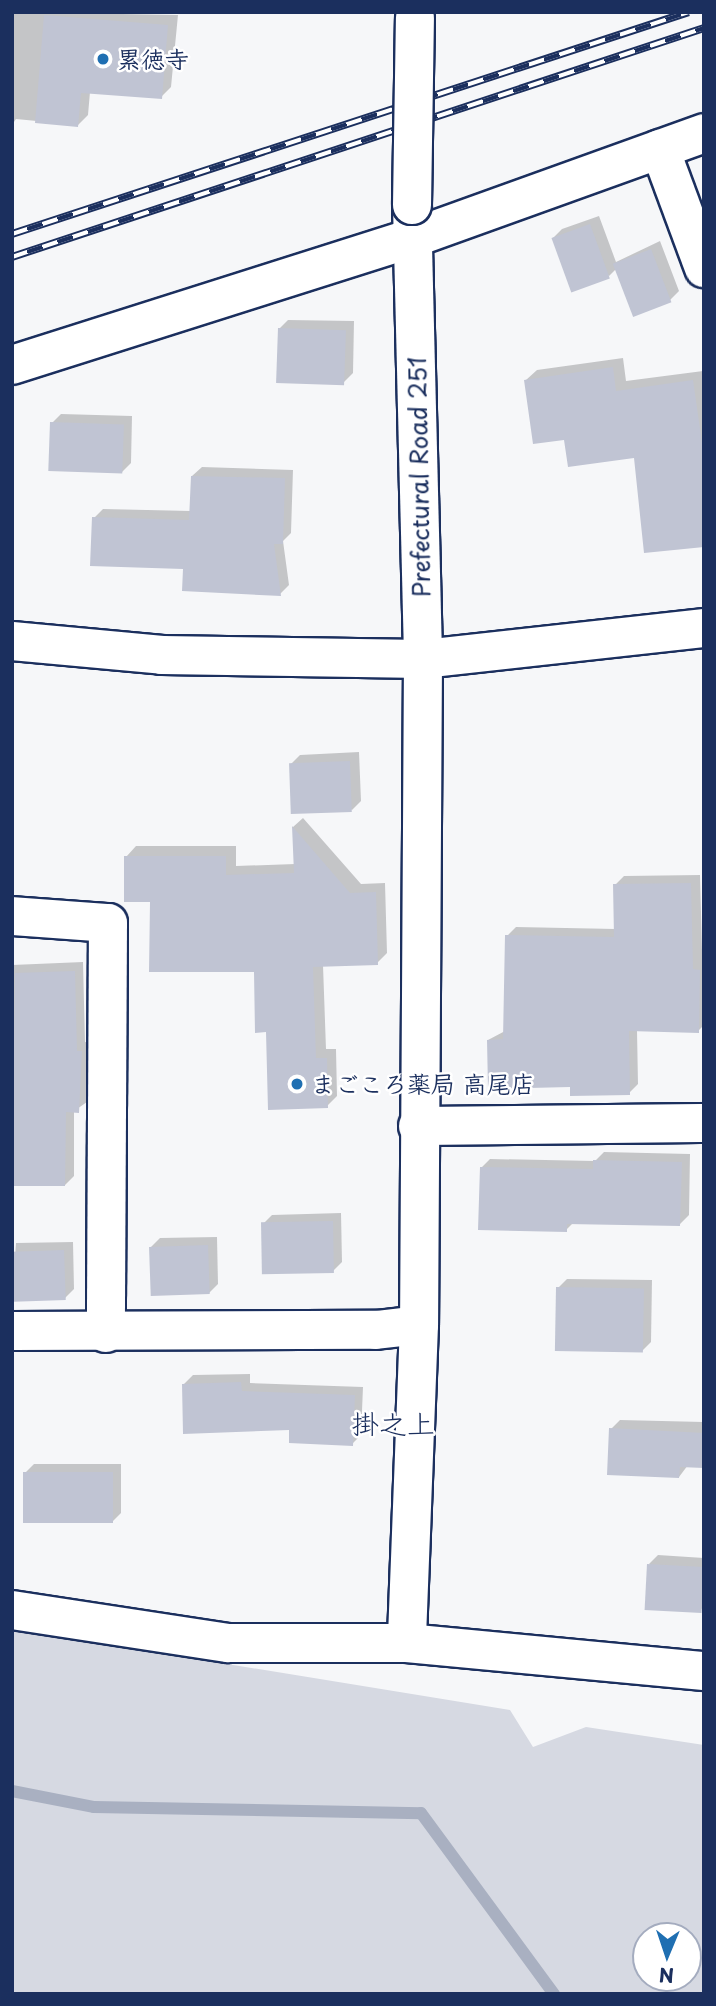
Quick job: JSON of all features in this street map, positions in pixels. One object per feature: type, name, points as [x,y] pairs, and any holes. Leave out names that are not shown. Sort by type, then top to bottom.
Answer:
[{"type":"street","name":"Prefectural Road 251","points":[[407,1643],[419,1325],[418,1126],[423,659],[412,222],[414,15]]},
{"type":"street","points":[[12,365],[412,222],[660,149],[704,133]]},
{"type":"street","points":[[660,149],[704,268]]},
{"type":"street","points":[[12,641],[162,654],[423,659],[704,628]]},
{"type":"street","points":[[12,916],[108,923],[106,1333]]},
{"type":"street","points":[[418,1126],[704,1123]]},
{"type":"street","points":[[12,1331],[106,1333],[376,1330],[419,1325]]},
{"type":"street","points":[[12,1611],[228,1643],[407,1643],[704,1671]]},
{"type":"shaded area","points":[[12,1617],[92,1642],[510,1710],[533,1747],[586,1727],[704,1745],[704,1994],[12,1994]]},
{"type":"building","name":"累徳寺","points":[[44,15],[168,25],[162,99],[81,93],[78,127],[35,123]]},
{"type":"building","points":[[590,224],[610,279],[571,293],[551,238]]},
{"type":"building","points":[[651,249],[671,302],[633,317],[613,264]]},
{"type":"building","points":[[278,328],[346,330],[344,385],[276,383]]},
{"type":"building","points":[[613,367],[616,391],[693,380],[704,457],[704,547],[644,553],[634,458],[568,467],[564,440],[533,444],[524,380]]},
{"type":"building","points":[[50,422],[124,425],[122,474],[48,471]]},
{"type":"building","points":[[191,476],[285,478],[283,544],[274,544],[281,596],[182,591],[183,569],[90,566],[92,517],[189,520]]},
{"type":"building","points":[[350,761],[352,812],[291,814],[289,763]]},
{"type":"building","points":[[292,826],[350,893],[376,892],[378,965],[313,967],[316,1058],[327,1058],[328,1108],[268,1110],[266,1032],[255,1033],[254,972],[149,972],[150,902],[124,902],[124,856],[226,856],[226,875],[294,873]]},
{"type":"building","points":[[691,883],[693,969],[700,970],[699,1033],[629,1031],[630,1095],[570,1096],[570,1087],[488,1089],[487,1040],[503,1039],[505,935],[614,937],[613,884]]},
{"type":"building","points":[[75,971],[77,1051],[82,1051],[79,1113],[66,1112],[65,1186],[12,1186],[15,973]]},
{"type":"building","points":[[593,1160],[682,1162],[680,1226],[567,1224],[567,1232],[478,1230],[480,1167],[593,1169]]},
{"type":"building","points":[[333,1221],[334,1273],[262,1274],[261,1222]]},
{"type":"building","points":[[208,1245],[210,1294],[151,1296],[149,1247]]},
{"type":"building","points":[[64,1250],[66,1300],[14,1302],[12,1252]]},
{"type":"building","points":[[556,1287],[644,1289],[643,1353],[555,1351]]},
{"type":"building","points":[[241,1382],[242,1391],[355,1395],[353,1446],[289,1443],[289,1430],[183,1434],[182,1384]]},
{"type":"building","points":[[609,1428],[704,1433],[704,1468],[680,1467],[679,1478],[607,1475]]},
{"type":"building","points":[[23,1472],[113,1472],[113,1523],[23,1523]]},
{"type":"building","points":[[647,1564],[704,1567],[702,1613],[645,1610]]},
{"type":"waterway","points":[[12,1791],[94,1807],[421,1813],[554,1994]]},
{"type":"railway","points":[[12,234],[689,12]]},
{"type":"railway","points":[[12,257],[704,28]]},
{"type":"place","name":"累徳寺","points":[[103,59]]},
{"type":"place","name":"まごころ薬局 高尾店","points":[[297,1084]]},
{"type":"district","name":"掛之上","points":[[393,1423]]}]
